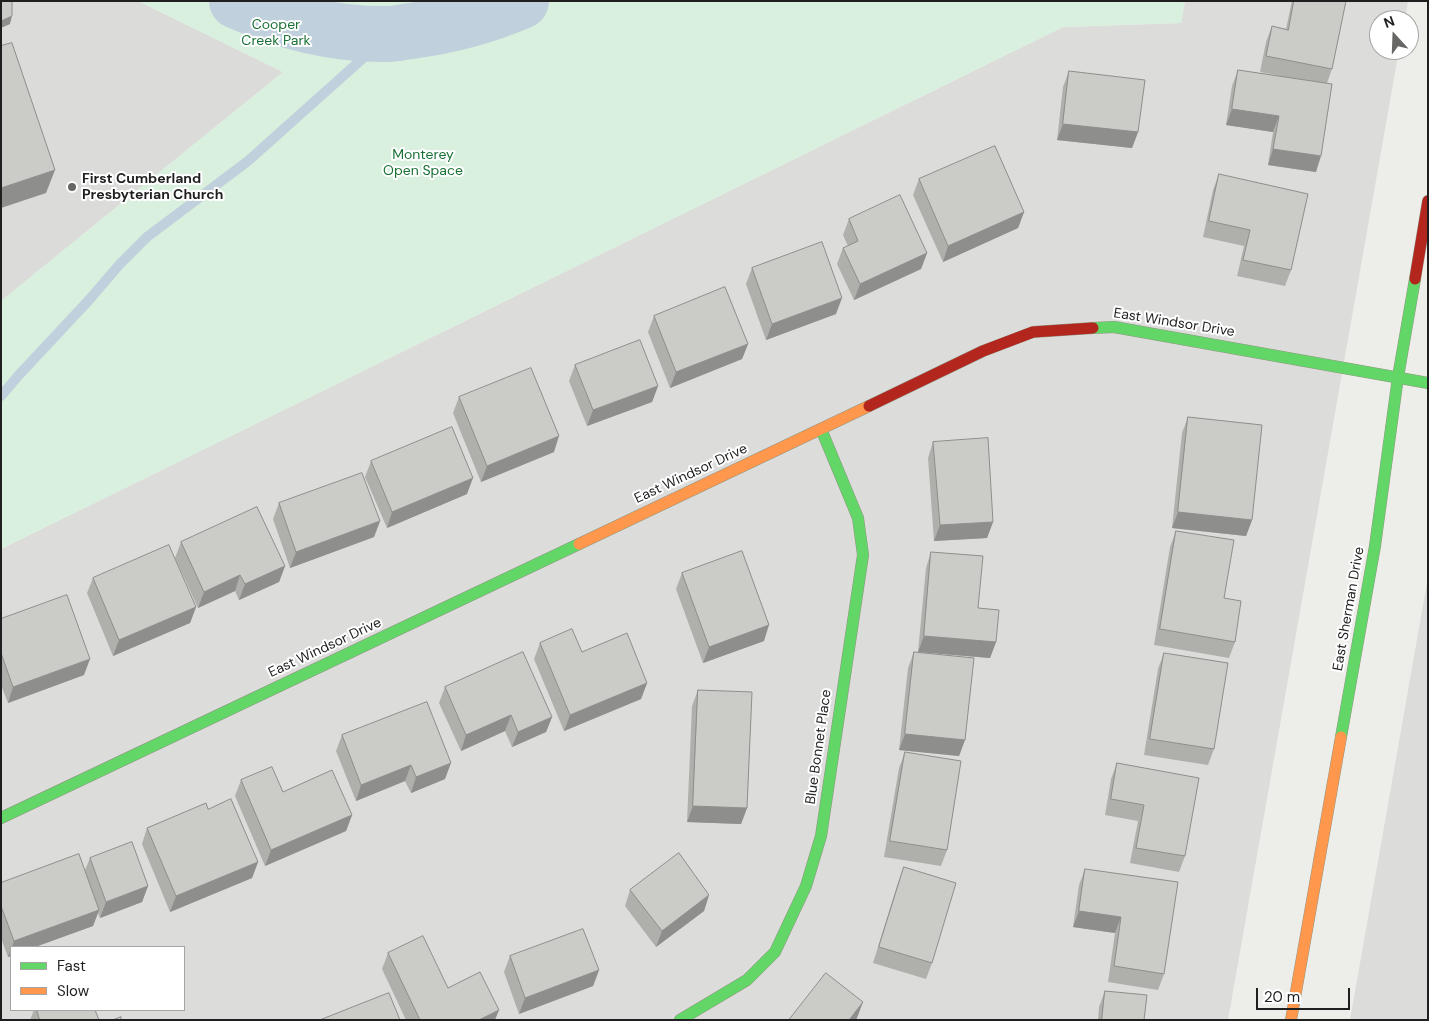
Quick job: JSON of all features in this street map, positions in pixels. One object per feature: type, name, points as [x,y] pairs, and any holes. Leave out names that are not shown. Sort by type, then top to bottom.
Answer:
[{"type":"street","name":"East Sherman Drive","points":[[1291,1020],[1375,546],[1398,377],[1428,201]]},
{"type":"street","name":"East Windsor Drive","points":[[1,818],[983,351],[1032,332],[1114,326],[1428,383]]},
{"type":"street","name":"Blue Bonnet Place","points":[[680,1020],[747,980],[775,952],[806,886],[821,836],[862,555],[858,518],[821,429]]},
{"type":"shaded area","name":"First Cumberland Presbyterian Church","points":[[1,1],[138,1],[283,72],[1,301]]},
{"type":"shaded area","points":[[1185,1],[1408,1],[1407,10],[1369,10],[1369,60],[1397,60],[1228,1020],[1,1020],[1,549],[1063,27],[1181,23]]},
{"type":"shaded area","points":[[1428,577],[1428,1020],[1350,1020]]},
{"type":"green space","name":"Monterey Open Space","points":[[138,1],[1185,1],[1181,23],[1063,27],[1,549],[1,301],[283,72]]},
{"type":"building","points":[[1,1],[12,1],[12,16],[1,21]]},
{"type":"building","points":[[1294,1],[1346,1],[1332,69],[1266,56],[1272,26],[1288,30]]},
{"type":"building","points":[[12,43],[55,170],[1,188],[1,46]]},
{"type":"building","points":[[1238,70],[1332,84],[1321,156],[1273,149],[1279,116],[1232,109]]},
{"type":"building","points":[[1069,71],[1145,80],[1138,132],[1063,124]]},
{"type":"building","points":[[995,146],[1024,212],[948,246],[919,179]]},
{"type":"building","points":[[1219,174],[1308,194],[1291,270],[1243,260],[1250,230],[1209,221]]},
{"type":"building","points":[[900,195],[927,253],[860,284],[843,248],[858,241],[849,219]]},
{"type":"building","points":[[822,242],[842,298],[772,324],[752,268]]},
{"type":"building","points":[[725,287],[748,344],[676,372],[654,316]]},
{"type":"building","points":[[640,340],[658,386],[593,410],[575,365]]},
{"type":"building","points":[[531,368],[559,436],[487,466],[459,397]]},
{"type":"building","points":[[1188,417],[1262,425],[1252,520],[1178,512]]},
{"type":"building","points":[[452,427],[473,478],[392,512],[371,461]]},
{"type":"building","points":[[988,438],[993,522],[940,525],[933,442]]},
{"type":"building","points":[[362,473],[380,521],[296,552],[279,503]]},
{"type":"building","points":[[257,507],[285,566],[245,584],[240,575],[204,592],[181,542]]},
{"type":"building","points":[[1176,531],[1234,540],[1224,598],[1241,601],[1235,642],[1160,629]]},
{"type":"building","points":[[169,545],[196,607],[119,640],[93,578]]},
{"type":"building","points":[[742,551],[769,625],[709,647],[682,573]]},
{"type":"building","points":[[931,552],[983,556],[978,608],[999,610],[996,642],[924,636]]},
{"type":"building","points":[[67,595],[90,659],[13,687],[1,653],[1,619]]},
{"type":"building","points":[[572,629],[582,652],[627,633],[647,683],[570,715],[540,643]]},
{"type":"building","points":[[523,652],[552,717],[518,732],[511,715],[466,735],[445,687]]},
{"type":"building","points":[[914,652],[974,658],[965,740],[905,734]]},
{"type":"building","points":[[1164,653],[1228,663],[1214,749],[1150,739]]},
{"type":"building","points":[[698,690],[752,692],[747,808],[693,806]]},
{"type":"building","points":[[427,702],[451,763],[416,777],[411,765],[361,785],[342,735]]},
{"type":"building","points":[[905,752],[961,761],[947,850],[890,841]]},
{"type":"building","points":[[1117,763],[1199,778],[1185,856],[1136,848],[1144,805],[1111,799]]},
{"type":"building","points":[[272,767],[283,792],[332,770],[352,815],[271,850],[241,780]]},
{"type":"building","points":[[231,799],[258,862],[176,896],[147,828],[206,803],[208,809]]},
{"type":"building","points":[[132,842],[148,886],[106,902],[90,858]]},
{"type":"building","points":[[679,853],[709,895],[662,931],[630,890]]},
{"type":"building","points":[[79,854],[99,910],[14,941],[1,906],[1,883]]},
{"type":"building","points":[[904,867],[956,883],[932,963],[879,947]]},
{"type":"building","points":[[1085,869],[1178,882],[1164,974],[1114,966],[1121,917],[1079,911]]},
{"type":"building","points":[[583,929],[599,970],[525,998],[510,956]]},
{"type":"building","points":[[423,936],[448,988],[480,972],[499,1010],[479,1020],[420,1020],[388,953]]},
{"type":"building","points":[[826,973],[863,1002],[849,1020],[789,1020]]},
{"type":"building","points":[[1105,991],[1147,995],[1144,1020],[1102,1020]]},
{"type":"building","points":[[389,993],[400,1020],[320,1020]]},
{"type":"building","points":[[37,1011],[95,1011],[99,1020],[40,1020]]},
{"type":"waterway","points":[[237,1],[273,15],[311,26],[369,34],[397,33],[453,23],[481,16],[521,1]]},
{"type":"waterway","points":[[1,396],[119,265],[147,237],[248,161],[390,34]]},
{"type":"traffic: fast","points":[[1341,737],[1375,546],[1398,377],[1415,279]]},
{"type":"traffic: fast","points":[[1093,328],[1114,327],[1428,383]]},
{"type":"traffic: fast","points":[[680,1020],[747,980],[775,952],[806,886],[821,836],[863,555],[858,518],[821,429]]},
{"type":"traffic: fast","points":[[1,818],[579,544]]},
{"type":"traffic: slow","points":[[579,544],[869,406]]},
{"type":"traffic: slow","points":[[1291,1020],[1341,737]]},
{"type":"traffic: jam","points":[[1415,279],[1428,201]]},
{"type":"traffic: jam","points":[[869,406],[983,351],[1033,332],[1093,328]]},
{"type":"place","name":"First Cumberland Presbyterian Church","points":[[72,187]]},
{"type":"park label","name":"Cooper Creek Park","points":[[276,33]]}]
